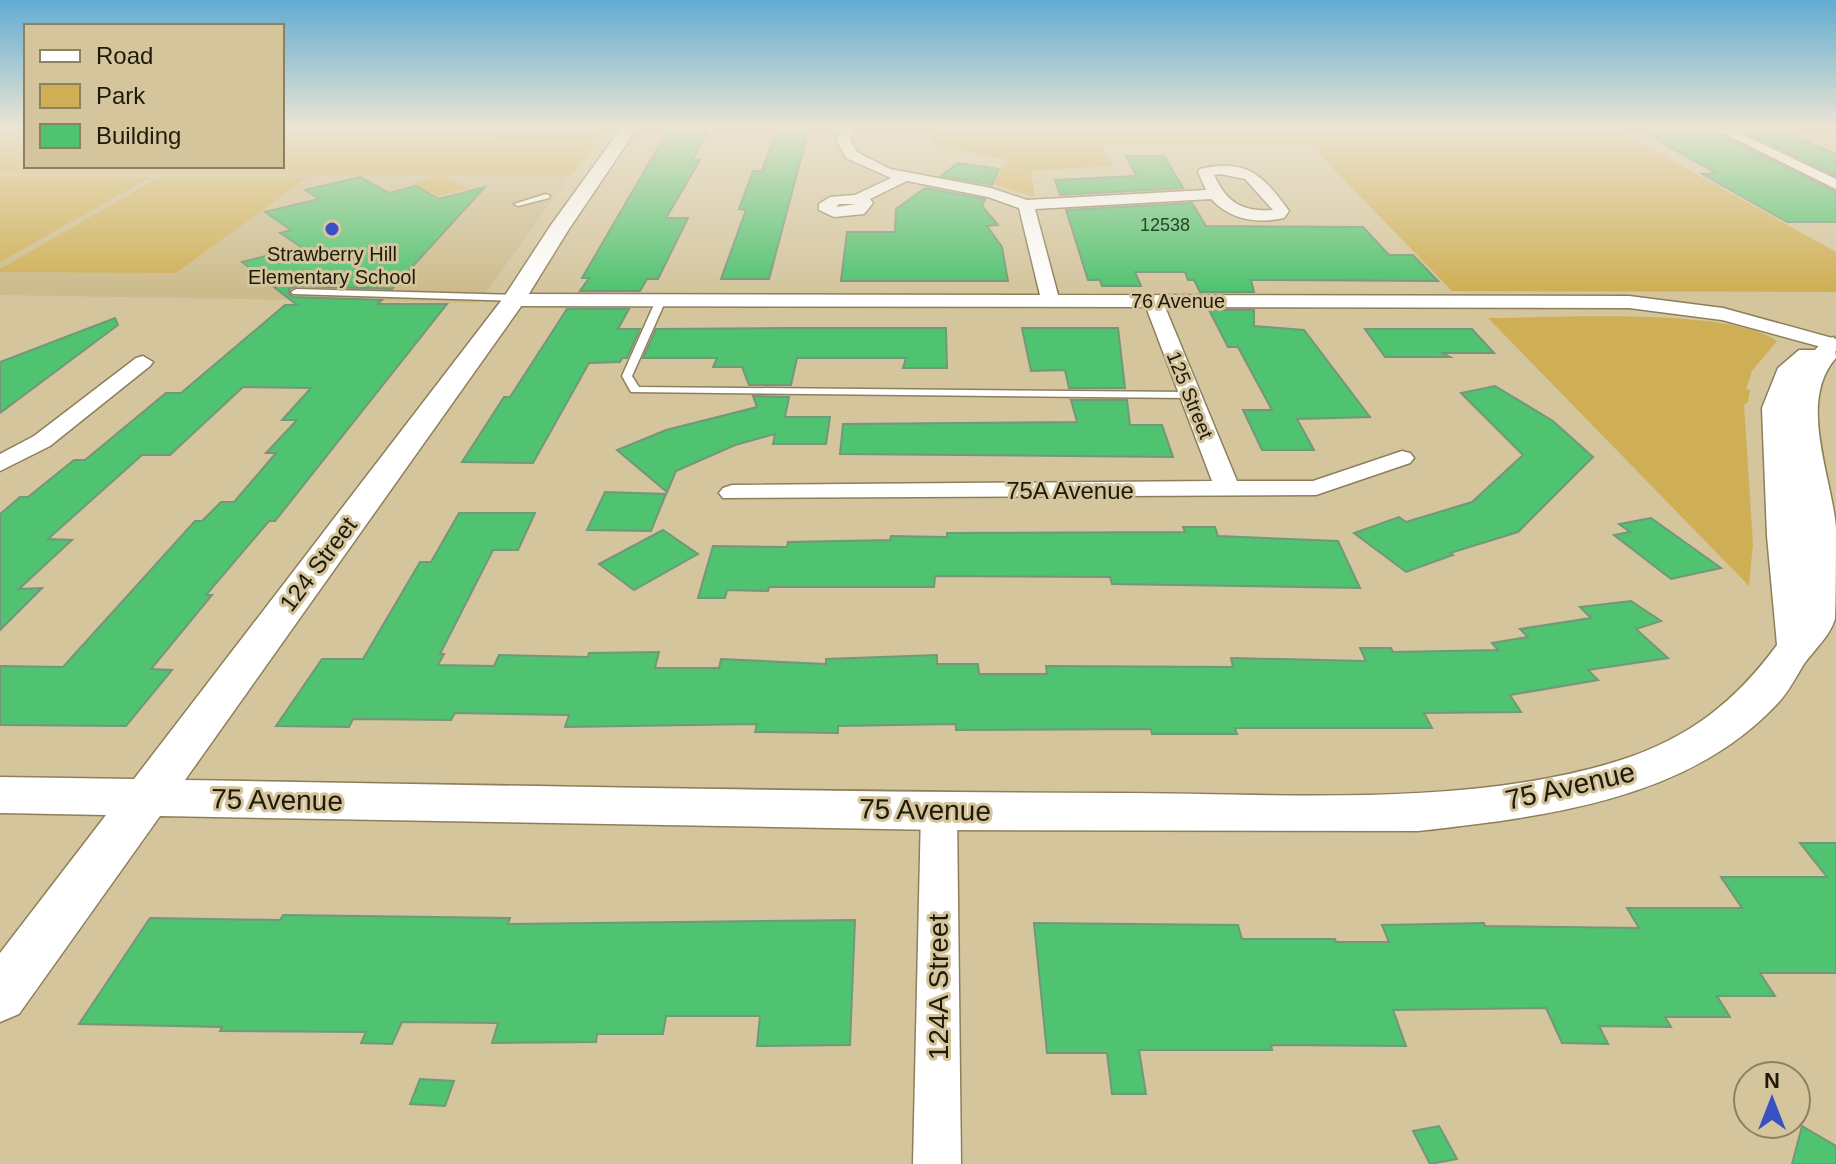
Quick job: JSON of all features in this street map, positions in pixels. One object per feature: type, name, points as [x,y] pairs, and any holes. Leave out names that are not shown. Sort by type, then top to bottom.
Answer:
[{"type":"street","name":"124 Street","points":[[0,996],[515,299],[592,181]]},
{"type":"street","points":[[858,199],[896,181]]},
{"type":"street","points":[[928,181],[991,193],[1026,205],[1215,194]]},
{"type":"street","points":[[1209,181],[1215,194],[1231,212],[1278,215],[1281,211],[1257,181]]},
{"type":"street","points":[[1026,205],[1050,300]]},
{"type":"street","name":"76 Avenue","points":[[515,299],[1649,302],[1733,316],[1835,344]]},
{"type":"street","name":"125 Street","points":[[1153,301],[1228,489]]},
{"type":"street","name":"75 Avenue","points":[[0,795],[939,811],[1418,812],[1493,805],[1560,793],[1622,777],[1673,758],[1713,736],[1753,707],[1788,665],[1796,646],[1816,620],[1822,545],[1809,465],[1806,392],[1809,376],[1835,344]]},
{"type":"street","points":[[0,464],[42,441],[143,362]]},
{"type":"street","name":"75A Avenue","points":[[732,493],[1316,488],[1402,458]]},
{"type":"street","name":"124A Street","points":[[937,1164],[939,811]]},
{"type":"lane","points":[[518,204],[546,196]]},
{"type":"lane","points":[[296,292],[515,299]]},
{"type":"lane","points":[[661,300],[627,376],[635,390],[1188,395]]},
{"type":"shaded area","points":[[0,181],[566,181],[478,303],[0,295]]},
{"type":"green space","points":[[0,181],[143,181],[0,262]]},
{"type":"green space","points":[[152,181],[302,181],[176,273],[0,272],[0,269]]},
{"type":"green space","points":[[454,181],[467,188],[438,196],[412,184]]},
{"type":"green space","points":[[995,181],[1033,181],[1035,197],[993,184]]},
{"type":"green space","points":[[1345,181],[1709,181],[1836,252],[1836,292],[1452,291]]},
{"type":"green space","points":[[1594,316],[1680,319],[1753,330],[1777,341],[1752,371],[1746,389],[1750,390],[1748,402],[1744,405],[1753,544],[1749,586],[1488,318]]},
{"type":"building","points":[[342,181],[368,181],[389,193],[416,186],[439,199],[485,187],[392,289],[296,286],[289,289],[293,297],[382,300],[378,304],[447,304],[275,521],[269,521],[206,595],[212,595],[151,669],[172,670],[126,726],[0,725],[0,666],[63,667],[195,521],[202,521],[221,502],[234,502],[276,453],[266,453],[297,420],[282,420],[311,388],[243,387],[170,455],[142,455],[48,539],[72,540],[19,589],[42,588],[0,630],[0,514],[20,497],[28,497],[74,460],[85,460],[166,393],[181,393],[285,305],[297,305],[242,262],[301,247],[280,233],[291,230],[265,212],[319,199],[305,190]]},
{"type":"building","points":[[638,181],[688,181],[666,218],[688,218],[658,279],[647,279],[640,291],[580,291],[589,278],[582,278]]},
{"type":"building","points":[[749,181],[795,181],[769,279],[721,279],[746,210],[739,209]]},
{"type":"building","points":[[971,181],[994,181],[992,185]]},
{"type":"building","points":[[1055,181],[1179,181],[1183,188],[1060,195]]},
{"type":"building","points":[[1715,181],[1814,181],[1836,192],[1836,222],[1787,222]]},
{"type":"building","points":[[925,188],[985,199],[982,206],[998,225],[987,226],[1002,247],[1008,281],[841,281],[847,232],[895,232],[896,209]]},
{"type":"building","points":[[1192,203],[1206,226],[1363,227],[1389,255],[1413,255],[1438,281],[1251,280],[1254,292],[1200,292],[1185,272],[1135,272],[1141,286],[1102,286],[1100,280],[1088,280],[1066,210]]},
{"type":"building","points":[[567,309],[629,309],[618,329],[640,329],[627,358],[622,358],[620,362],[589,363],[533,463],[462,462],[504,397],[510,397]]},
{"type":"building","points":[[1209,310],[1254,310],[1254,326],[1304,330],[1370,417],[1297,419],[1314,450],[1262,450],[1243,410],[1272,410],[1238,347],[1228,347]]},
{"type":"building","points":[[115,318],[118,325],[0,413],[0,362]]},
{"type":"building","points":[[946,328],[947,368],[903,368],[906,358],[797,358],[791,385],[749,385],[742,367],[713,367],[717,358],[643,358],[656,329]]},
{"type":"building","points":[[1022,328],[1118,328],[1125,388],[1069,388],[1065,370],[1031,371]]},
{"type":"building","points":[[1365,329],[1472,329],[1494,353],[1385,357]]},
{"type":"building","points":[[1495,386],[1553,421],[1593,457],[1518,532],[1450,553],[1453,555],[1406,572],[1354,533],[1399,517],[1406,522],[1472,502],[1523,455],[1461,393]]},
{"type":"building","points":[[753,396],[789,397],[785,417],[830,417],[826,444],[773,444],[775,434],[735,445],[676,471],[667,492],[617,450],[666,430],[757,407]]},
{"type":"building","points":[[1071,400],[1127,400],[1130,425],[1162,425],[1173,457],[840,454],[843,424],[1077,422]]},
{"type":"building","points":[[605,492],[666,494],[651,531],[587,530]]},
{"type":"building","points":[[459,513],[535,513],[518,550],[493,550],[440,654],[444,654],[438,665],[494,666],[499,655],[588,657],[589,653],[659,652],[655,668],[719,668],[721,659],[826,664],[826,659],[937,655],[937,664],[978,664],[979,674],[1047,674],[1046,666],[1233,667],[1231,658],[1366,661],[1360,648],[1391,648],[1393,652],[1498,650],[1492,643],[1528,637],[1520,629],[1591,618],[1580,607],[1631,601],[1661,621],[1636,629],[1668,658],[1588,670],[1598,680],[1510,695],[1521,712],[1424,713],[1432,728],[1235,728],[1237,734],[1152,734],[1151,729],[956,730],[956,724],[838,726],[838,733],[755,732],[757,724],[565,727],[569,715],[455,713],[451,720],[353,719],[349,727],[276,726],[322,659],[363,659],[420,562],[431,562]]},
{"type":"building","points":[[1651,518],[1721,568],[1671,579],[1614,535],[1630,532],[1619,524]]},
{"type":"building","points":[[1183,527],[1215,527],[1218,536],[1338,541],[1360,588],[1112,584],[1110,577],[935,576],[934,587],[769,587],[768,591],[727,590],[725,598],[698,598],[713,546],[787,547],[788,542],[890,540],[891,536],[947,537],[947,533],[1185,532]]},
{"type":"building","points":[[663,530],[698,554],[634,590],[599,564]]},
{"type":"building","points":[[1800,843],[1836,843],[1836,973],[1760,973],[1775,996],[1717,996],[1730,1017],[1665,1017],[1671,1027],[1599,1026],[1608,1044],[1562,1043],[1546,1008],[1393,1010],[1406,1046],[1271,1045],[1272,1050],[1139,1050],[1146,1094],[1112,1094],[1107,1053],[1047,1053],[1034,923],[1238,925],[1242,939],[1335,939],[1336,942],[1389,942],[1382,925],[1484,923],[1485,926],[1639,928],[1627,908],[1742,908],[1721,877],[1827,877]]},
{"type":"building","points":[[283,915],[510,918],[508,924],[855,920],[850,1045],[757,1046],[760,1016],[666,1016],[663,1034],[597,1034],[596,1042],[492,1043],[498,1023],[402,1022],[392,1044],[361,1043],[366,1032],[220,1031],[222,1027],[79,1024],[150,918],[280,920]]},
{"type":"building","points":[[420,1079],[454,1081],[445,1106],[410,1104]]},
{"type":"building","points":[[1439,1126],[1457,1159],[1430,1164],[1413,1131]]},
{"type":"building","points":[[1812,1132],[1836,1146],[1836,1164],[1792,1164],[1798,1140],[1812,1140]]},
{"type":"place","name":"Strawberry Hill Elementary School","points":[[332,229]]}]
